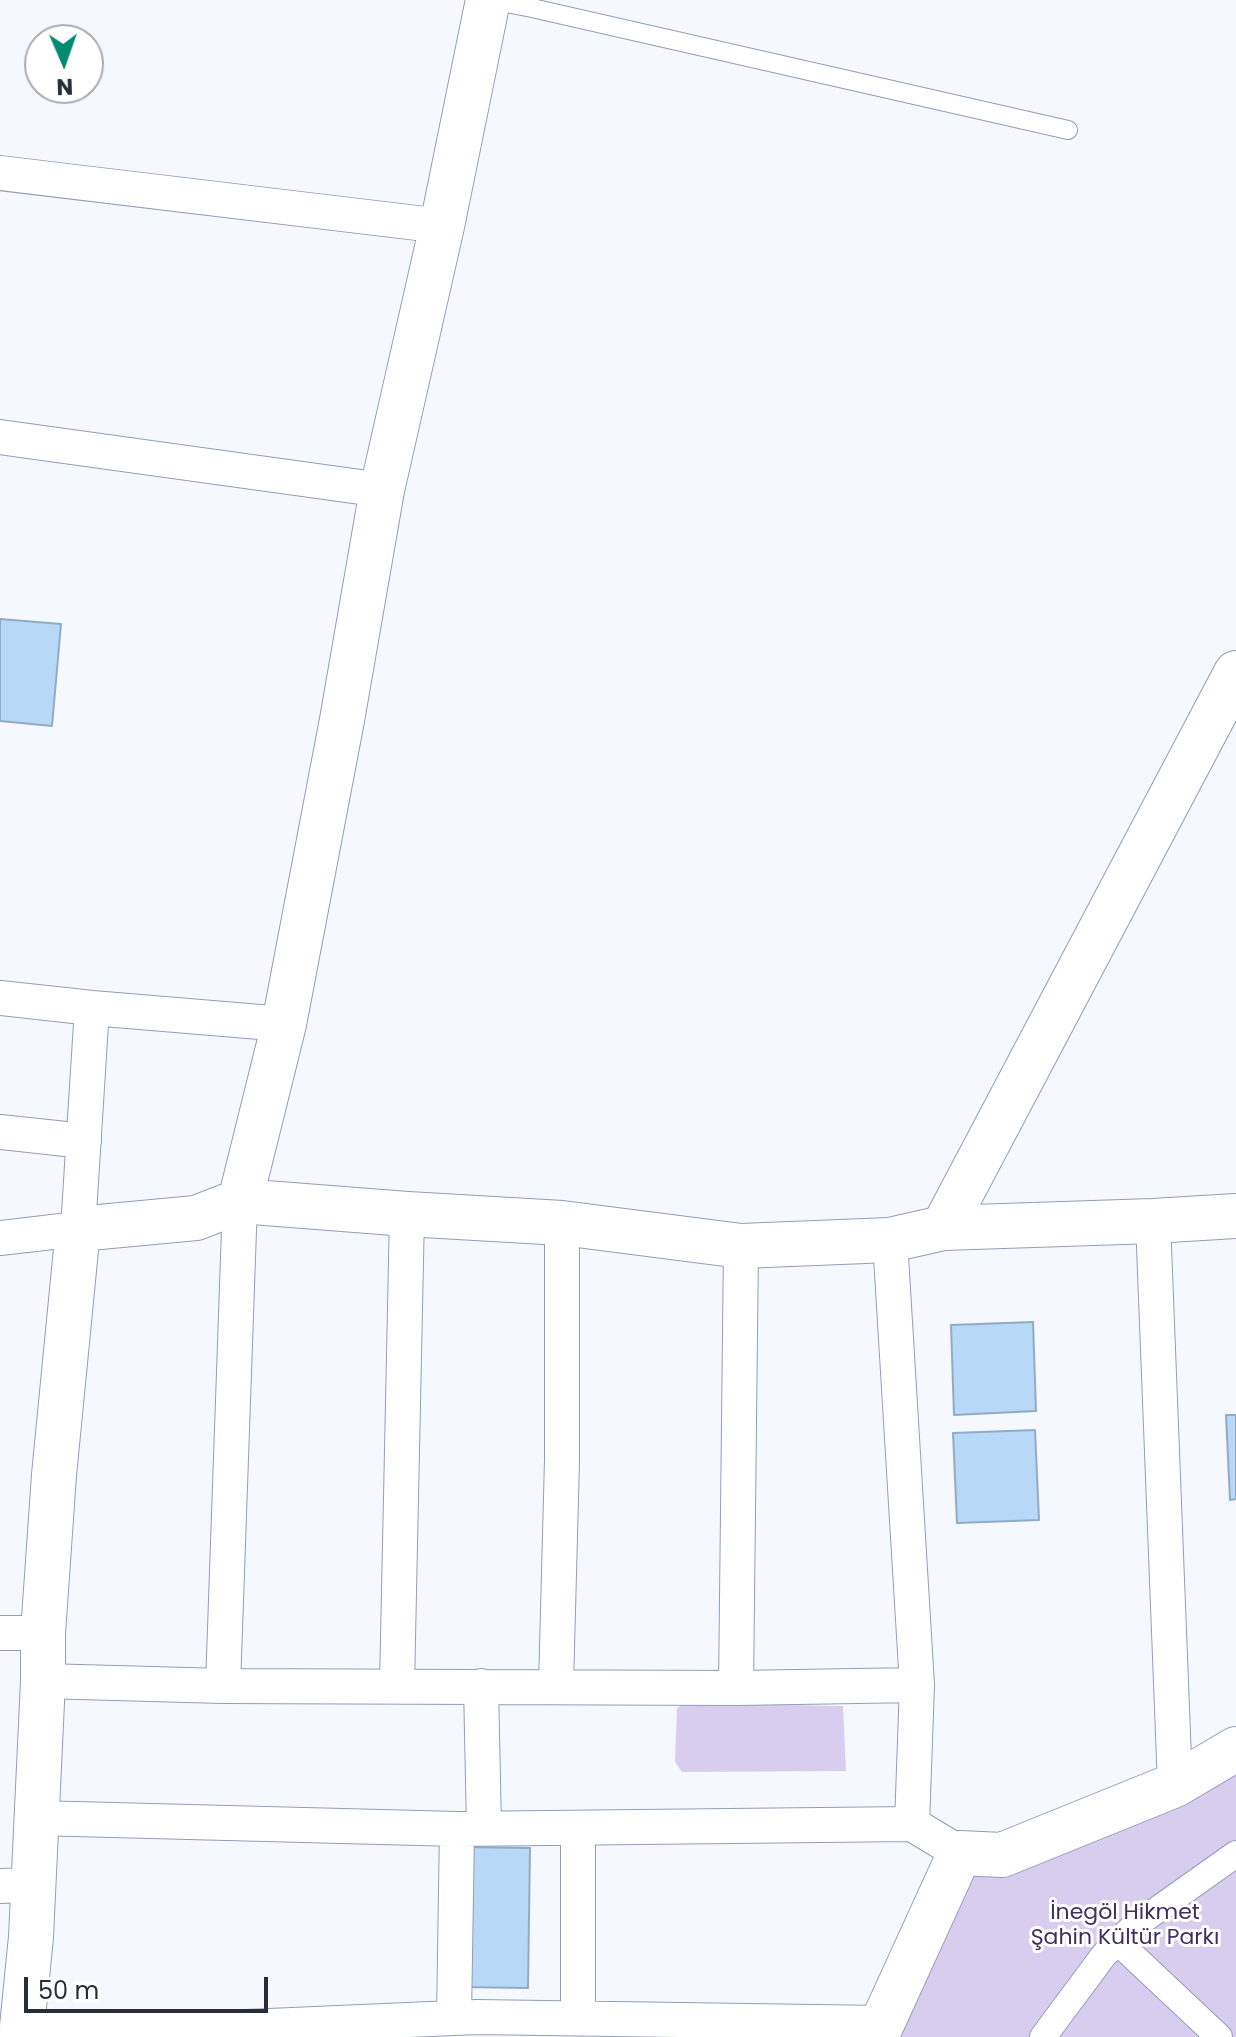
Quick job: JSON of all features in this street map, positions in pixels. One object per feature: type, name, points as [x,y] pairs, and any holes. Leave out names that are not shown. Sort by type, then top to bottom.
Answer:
[{"type":"main road","points":[[240,1201],[284,1024],[382,490],[490,0]]},
{"type":"main road","points":[[943,1228],[1236,673]]},
{"type":"main road","points":[[22,2033],[31,1937],[17,1885],[36,1818],[43,1633],[54,1475],[78,1229],[196,1218],[240,1201],[562,1223],[741,1246],[890,1240],[943,1228],[1236,1216]]},
{"type":"main road","points":[[879,2030],[960,1853],[1002,1855],[1175,1785],[1236,1749]]},
{"type":"street","points":[[0,173],[442,226]]},
{"type":"street","points":[[0,437],[382,490]]},
{"type":"street","points":[[0,998],[284,1024]]},
{"type":"street","points":[[0,1238],[78,1229],[92,1008]]},
{"type":"street","points":[[0,1132],[84,1141]]},
{"type":"street","points":[[223,1686],[240,1201]]},
{"type":"street","points":[[397,1686],[407,1214]]},
{"type":"street","points":[[1153,1221],[1175,1785]]},
{"type":"street","points":[[556,1686],[562,1460],[562,1223]]},
{"type":"street","points":[[890,1240],[917,1685],[912,1824]]},
{"type":"street","points":[[736,1688],[741,1246]]},
{"type":"street","points":[[0,1633],[43,1633]]},
{"type":"street","points":[[43,1681],[223,1686],[736,1688],[917,1685]]},
{"type":"street","points":[[470,2024],[471,1829],[481,1686]]},
{"type":"street","points":[[36,1818],[471,1829],[912,1824],[960,1853]]},
{"type":"street","points":[[578,1828],[578,2018]]},
{"type":"street","points":[[1043,2037],[1104,1955],[1133,1927],[1236,1854]]},
{"type":"street","points":[[1118,1942],[1219,2037]]},
{"type":"street","points":[[22,2033],[200,2033],[578,2018],[879,2030]]},
{"type":"lane","points":[[490,0],[1068,130]]},
{"type":"green space","points":[[686,1703],[843,1706],[846,1771],[682,1772],[675,1762],[677,1708]]},
{"type":"green space","name":"İnegöl Hikmet Şahin Kültür Parkı","points":[[1236,1749],[1236,2037],[876,2037],[960,1853]]},
{"type":"building","points":[[0,619],[61,624],[52,726],[0,721]]},
{"type":"building","points":[[1033,1322],[1036,1411],[954,1415],[951,1325]]},
{"type":"building","points":[[1226,1415],[1236,1415],[1236,1499],[1230,1500]]},
{"type":"building","points":[[1035,1430],[1039,1520],[957,1523],[953,1433]]},
{"type":"building","points":[[463,1847],[530,1848],[528,1988],[461,1987]]}]
